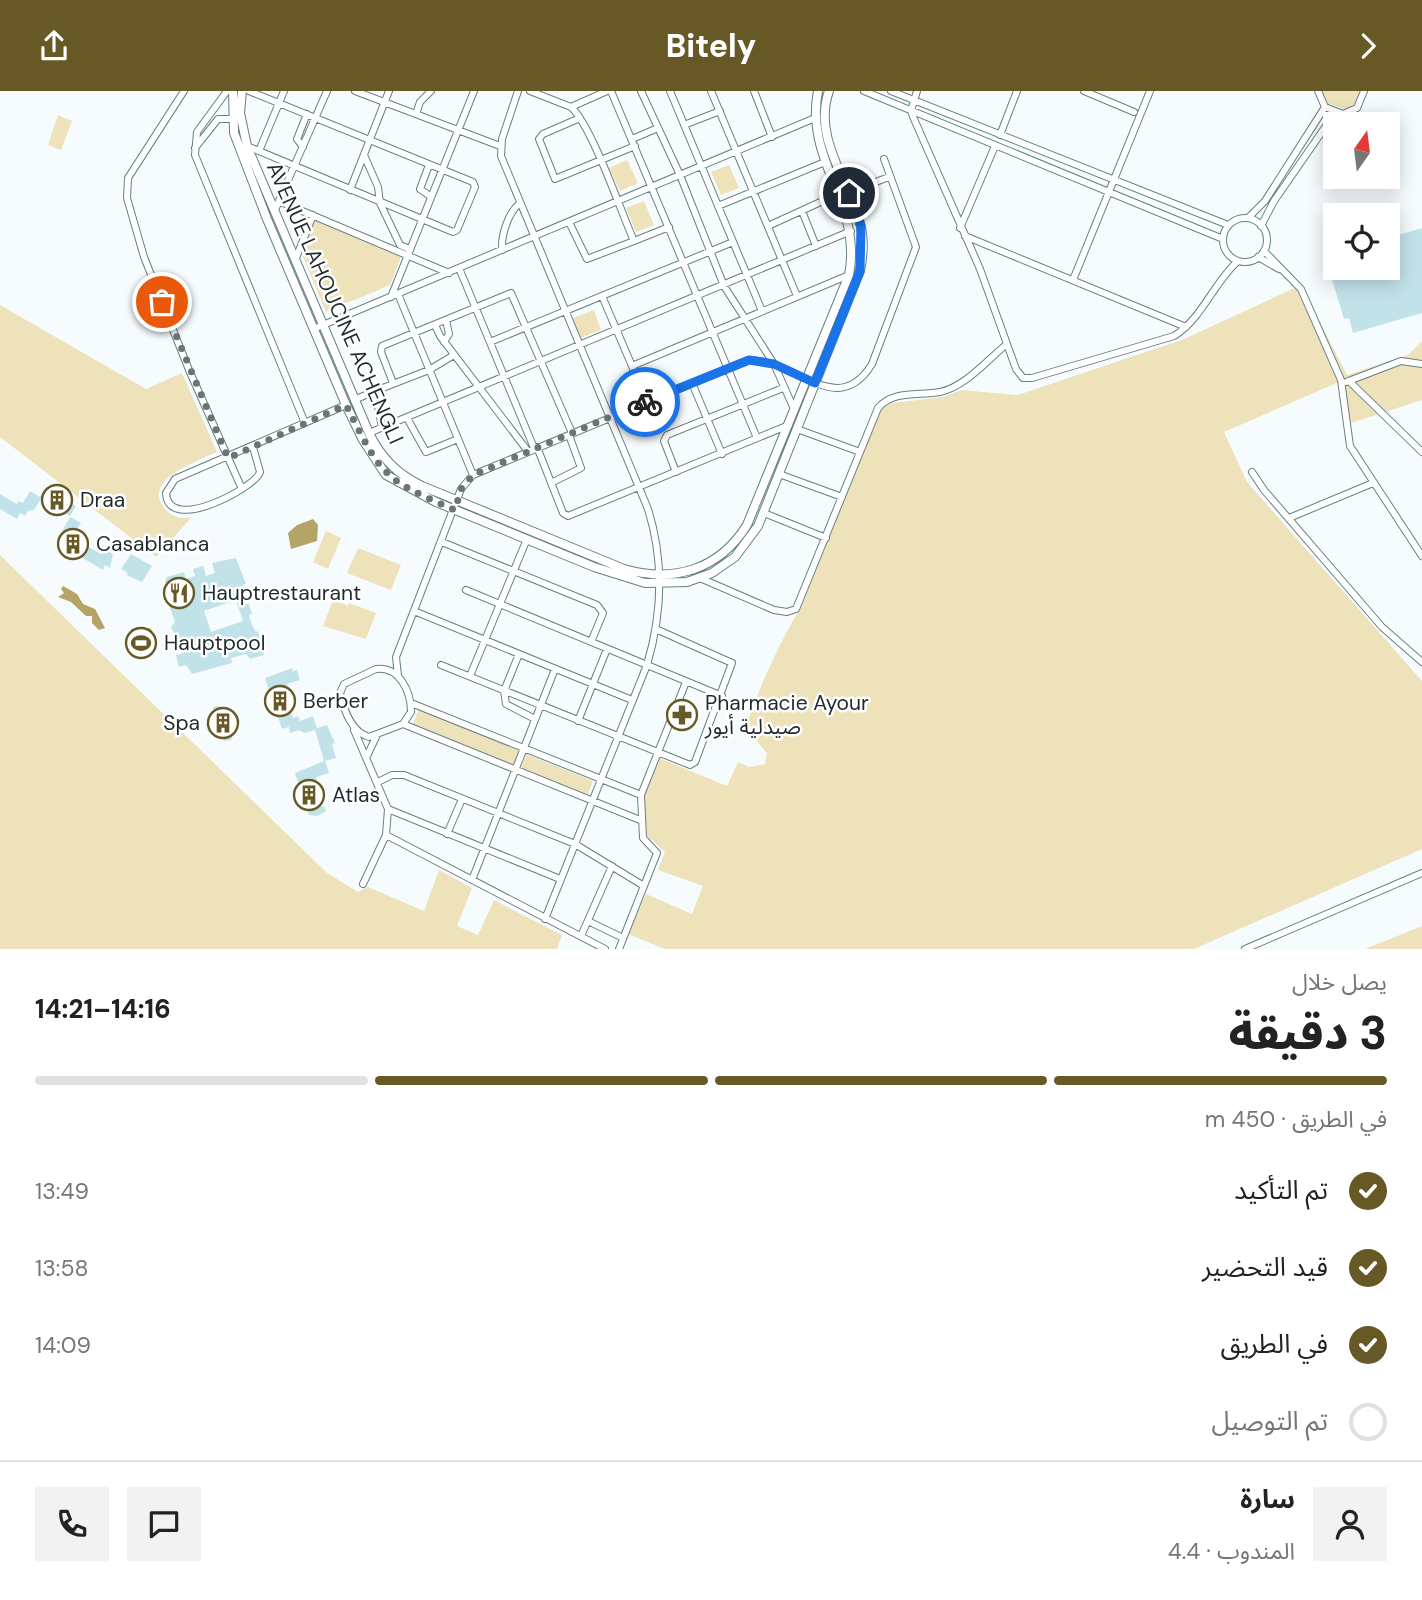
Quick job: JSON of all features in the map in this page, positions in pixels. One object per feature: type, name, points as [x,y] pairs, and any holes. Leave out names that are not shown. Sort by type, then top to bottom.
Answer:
[{"type":"street","points":[[184,91],[177,107],[128,178],[127,198],[144,257],[242,489]]},
{"type":"street","points":[[227,91],[197,132],[195,149],[201,173],[305,423]]},
{"type":"street","name":"AVENUE LAHOUCINE ACHENGLI","points":[[233,91],[232,119],[249,172],[320,327]]},
{"type":"street","name":"AVENUE LAHOUCINE ACHENGLI","points":[[242,91],[240,113],[247,146],[296,258],[369,452],[386,475],[407,489],[659,580],[694,571],[720,557],[735,543],[793,427],[794,409],[811,380],[860,271],[861,226],[825,131],[825,108],[830,91]]},
{"type":"street","points":[[247,146],[420,220],[456,232],[475,187],[473,182],[249,91]]},
{"type":"street","points":[[259,151],[284,91]]},
{"type":"street","points":[[275,210],[281,202],[327,91]]},
{"type":"street","points":[[355,91],[500,146]]},
{"type":"street","points":[[350,190],[389,91]]},
{"type":"street","points":[[416,114],[420,102],[431,91]]},
{"type":"street","points":[[473,475],[414,333],[395,296],[420,220],[474,91]]},
{"type":"street","points":[[518,91],[500,146],[519,204],[639,487],[657,538],[659,580],[657,630],[647,665],[545,919]]},
{"type":"street","points":[[530,91],[571,107],[580,118],[634,241]]},
{"type":"street","points":[[571,107],[609,91],[635,146],[757,438]]},
{"type":"street","points":[[641,91],[680,175],[724,286],[774,364],[794,409]]},
{"type":"street","points":[[670,91],[762,311]]},
{"type":"street","points":[[711,91],[797,296]]},
{"type":"street","points":[[754,91],[772,137]]},
{"type":"street","name":"AVENUE LAHOUCINE ACHENGLI","points":[[350,403],[394,469],[456,505],[527,539],[634,580],[700,578],[735,557],[749,541],[764,513],[849,275],[851,232],[825,162],[815,118],[818,91]]},
{"type":"street","points":[[864,91],[1223,239]]},
{"type":"street","points":[[891,91],[1228,225]]},
{"type":"street","points":[[917,91],[911,111],[998,313],[1018,372],[1027,379],[1161,340],[1186,327],[1224,273],[1238,261],[1258,257],[1264,251],[1266,239],[1261,226],[1248,218]]},
{"type":"street","points":[[1000,135],[1017,91]]},
{"type":"street","points":[[1084,91],[1134,112]]},
{"type":"street","points":[[1073,280],[1150,91]]},
{"type":"street","points":[[1318,91],[1325,107],[1333,112]]},
{"type":"street","points":[[1348,112],[1357,108],[1364,91]]},
{"type":"street","points":[[1224,273],[1228,254],[1223,239],[1228,225],[1235,220],[1248,218],[1265,201],[1325,107]]},
{"type":"street","points":[[684,125],[720,111]]},
{"type":"street","points":[[303,147],[297,139],[307,114]]},
{"type":"street","points":[[195,149],[216,121],[223,117],[232,119]]},
{"type":"street","points":[[580,118],[539,139],[554,177],[559,179],[635,146]]},
{"type":"street","points":[[320,327],[815,118]]},
{"type":"street","points":[[632,139],[658,128]]},
{"type":"street","points":[[1261,226],[1272,205],[1323,131]]},
{"type":"street","points":[[960,228],[995,146]]},
{"type":"street","points":[[363,155],[378,187],[380,203],[400,245],[408,252]]},
{"type":"street","points":[[352,725],[362,734],[376,737],[403,724],[410,715],[411,703],[398,676],[396,657],[461,489],[473,475],[726,367],[749,360],[774,364],[838,389],[856,384],[866,374],[914,256],[914,235],[884,159]]},
{"type":"street","points":[[718,206],[825,162]]},
{"type":"street","points":[[429,165],[420,189],[430,196]]},
{"type":"street","points":[[849,193],[889,177]]},
{"type":"street","points":[[768,226],[838,194]]},
{"type":"street","points":[[281,202],[408,252],[449,273]]},
{"type":"street","points":[[502,250],[502,238],[513,210],[519,204]]},
{"type":"street","points":[[802,211],[816,246]]},
{"type":"street","points":[[296,258],[313,215]]},
{"type":"street","points":[[569,222],[587,259],[669,227]]},
{"type":"street","points":[[369,433],[851,232]]},
{"type":"street","points":[[963,235],[1186,327]]},
{"type":"street","points":[[491,342],[733,242]]},
{"type":"street","points":[[1264,251],[1286,273]]},
{"type":"street","points":[[1228,254],[1238,261]]},
{"type":"street","points":[[1258,257],[1294,279],[1307,301],[1345,382],[1350,446],[1422,556]]},
{"type":"street","points":[[459,268],[533,449],[563,513],[568,516],[757,438],[793,427],[860,452]]},
{"type":"street","points":[[632,366],[849,275]]},
{"type":"street","points":[[393,383],[381,349],[386,343],[512,294],[543,362],[581,468],[551,483]]},
{"type":"street","points":[[602,296],[645,402]]},
{"type":"street","points":[[444,342],[449,334],[446,320]]},
{"type":"street","points":[[435,325],[444,342],[479,388],[533,449]]},
{"type":"street","points":[[700,578],[758,604],[791,611],[797,606],[827,538],[882,403],[907,394],[949,389],[1007,344]]},
{"type":"street","points":[[253,447],[260,472],[258,478],[242,489],[191,511],[182,512],[169,505],[166,493],[175,479],[253,447],[393,383],[429,370],[454,355]]},
{"type":"street","points":[[1345,382],[1401,361],[1422,364]]},
{"type":"street","points":[[1345,382],[1422,452]]},
{"type":"street","points":[[692,383],[722,454]]},
{"type":"street","points":[[676,472],[665,437],[783,388]]},
{"type":"street","points":[[375,391],[382,427]]},
{"type":"street","points":[[407,418],[426,451],[458,439]]},
{"type":"street","points":[[1252,472],[1382,627],[1422,662]]},
{"type":"street","points":[[779,474],[842,498]]},
{"type":"street","points":[[1289,518],[1373,484]]},
{"type":"street","points":[[764,513],[827,538]]},
{"type":"street","points":[[470,676],[527,539]]},
{"type":"street","points":[[442,542],[601,607],[603,613],[591,642]]},
{"type":"street","points":[[466,590],[722,696]]},
{"type":"street","points":[[414,611],[632,700]]},
{"type":"street","points":[[441,665],[617,738],[693,764],[733,666],[731,661],[657,630]]},
{"type":"street","points":[[578,721],[607,649]]},
{"type":"street","points":[[519,654],[505,691],[509,708],[535,719]]},
{"type":"street","points":[[363,884],[386,835],[388,809],[341,698],[341,688],[396,657]]},
{"type":"street","points":[[379,668],[398,676]]},
{"type":"street","points":[[472,880],[555,669]]},
{"type":"street","points":[[619,949],[657,853],[643,838],[640,820],[641,795],[686,682]]},
{"type":"street","points":[[411,703],[641,795]]},
{"type":"street","points":[[403,724],[591,803],[640,820]]},
{"type":"street","points":[[367,756],[376,737]]},
{"type":"street","points":[[378,782],[400,774],[575,844],[644,886]]},
{"type":"street","points":[[447,834],[463,799]]},
{"type":"street","points":[[388,809],[560,879]]},
{"type":"street","points":[[386,835],[605,949]]},
{"type":"street","points":[[581,936],[612,866]]},
{"type":"street","points":[[1245,949],[1422,873]]},
{"type":"street","points":[[588,921],[624,938]]},
{"type":"shaded area","points":[[1322,91],[1361,91],[1356,103],[1345,109],[1327,103]]},
{"type":"shaded area","points":[[58,115],[72,121],[61,150],[48,145]]},
{"type":"shaded area","points":[[627,160],[638,183],[620,191],[609,168]]},
{"type":"shaded area","points":[[729,165],[739,188],[721,195],[711,172]]},
{"type":"shaded area","points":[[644,201],[654,225],[636,232],[626,208]]},
{"type":"shaded area","points":[[315,219],[402,254],[390,285],[326,312],[303,257],[305,243]]},
{"type":"shaded area","points":[[1301,285],[1347,375],[1408,355],[1422,341],[1422,400],[1351,423],[1339,382],[1224,432],[1247,482],[1422,681],[1422,849],[1194,949],[665,949],[628,934],[646,894],[692,914],[703,886],[658,870],[665,852],[645,834],[644,793],[659,758],[727,786],[738,762],[749,767],[765,764],[767,753],[751,730],[751,712],[780,645],[800,610],[881,409],[892,403],[943,397],[961,390],[1018,395],[1184,339]]},
{"type":"shaded area","points":[[0,305],[146,389],[182,373],[217,452],[174,474],[159,490],[160,500],[167,511],[178,517],[192,517],[156,557],[0,437]]},
{"type":"shaded area","points":[[594,310],[601,330],[580,338],[573,318]]},
{"type":"shaded area","points":[[313,519],[318,525],[317,541],[291,549],[288,533],[297,525]]},
{"type":"shaded area","points":[[326,531],[341,538],[328,569],[313,562]]},
{"type":"shaded area","points":[[358,548],[401,565],[391,590],[347,573]]},
{"type":"shaded area","points":[[0,555],[327,873],[358,892],[368,887],[424,911],[439,870],[472,888],[457,926],[478,935],[494,900],[562,935],[557,949],[0,949]]},
{"type":"shaded area","points":[[63,586],[77,594],[83,604],[95,609],[105,628],[99,630],[92,623],[92,616],[86,616],[71,602],[58,597],[64,593],[61,589]]},
{"type":"shaded area","points":[[333,600],[347,605],[345,610],[349,603],[376,613],[366,639],[323,626]]},
{"type":"shaded area","name":"Hauptpool","points":[[139,627],[140,631],[150,628],[156,637],[155,647],[138,656],[130,643],[131,629]]},
{"type":"shaded area","points":[[419,709],[520,751],[514,768],[412,726]]},
{"type":"shaded area","points":[[526,754],[593,781],[587,797],[521,770]]},
{"type":"shaded area","points":[[1422,926],[1422,949],[1365,949]]},
{"type":"building","points":[[1422,228],[1422,313],[1353,333],[1349,318],[1344,319],[1332,280],[1400,280],[1400,234]]},
{"type":"building","points":[[46,487],[76,506],[70,516],[41,499],[34,510],[28,511],[25,516],[20,513],[17,519],[0,509],[0,494],[17,504],[18,501],[23,503],[30,491],[40,497]]},
{"type":"building","name":"Casablanca","points":[[70,517],[81,523],[74,534],[78,537],[76,540],[101,554],[104,548],[113,554],[110,568],[105,565],[103,570],[62,546],[64,542],[58,538]]},
{"type":"building","points":[[131,554],[152,566],[142,582],[126,575],[128,573],[121,569]]},
{"type":"building","points":[[236,558],[246,584],[243,585],[243,592],[252,614],[249,615],[252,625],[256,632],[258,631],[264,655],[250,659],[246,654],[231,658],[232,663],[192,674],[186,665],[179,667],[176,655],[183,653],[171,627],[175,622],[164,591],[167,590],[165,581],[167,577],[184,572],[186,579],[195,576],[193,569],[203,566],[206,576],[215,573],[212,563]],"holes":[[[236,600],[243,621],[211,632],[204,611]]]},
{"type":"building","points":[[292,668],[293,671],[297,670],[300,680],[287,684],[289,688],[284,689],[293,718],[298,716],[300,721],[313,716],[317,728],[327,725],[335,743],[332,744],[336,758],[325,761],[329,773],[316,777],[317,782],[313,783],[321,807],[324,806],[326,811],[317,816],[309,815],[295,773],[324,761],[315,730],[290,733],[289,727],[282,729],[265,678]]},
{"type":"building","name":"Spa","points":[[219,706],[223,711],[238,715],[240,722],[236,725],[231,740],[224,741],[221,736],[208,732],[206,724],[214,714],[213,707]]},
{"type":"way so far","points":[[162,302],[228,458],[346,405],[376,463],[386,475],[407,489],[455,510],[461,489],[473,475],[645,402]]},
{"type":"place","name":"Draa","points":[[57,500]]},
{"type":"place","name":"Casablanca","points":[[73,544]]},
{"type":"place","name":"Hauptrestaurant","points":[[179,593]]},
{"type":"place","name":"Hauptpool","points":[[141,643]]},
{"type":"place","name":"Berber","points":[[280,701]]},
{"type":"place","name":"Pharmacie Ayour صيدلية أيور","points":[[682,715]]},
{"type":"place","name":"Spa","points":[[223,723]]},
{"type":"place","name":"Atlas","points":[[309,795]]},
{"type":"route","points":[[645,402],[726,367],[749,360],[767,361],[815,383],[860,271],[863,247],[861,226],[849,193]]}]
